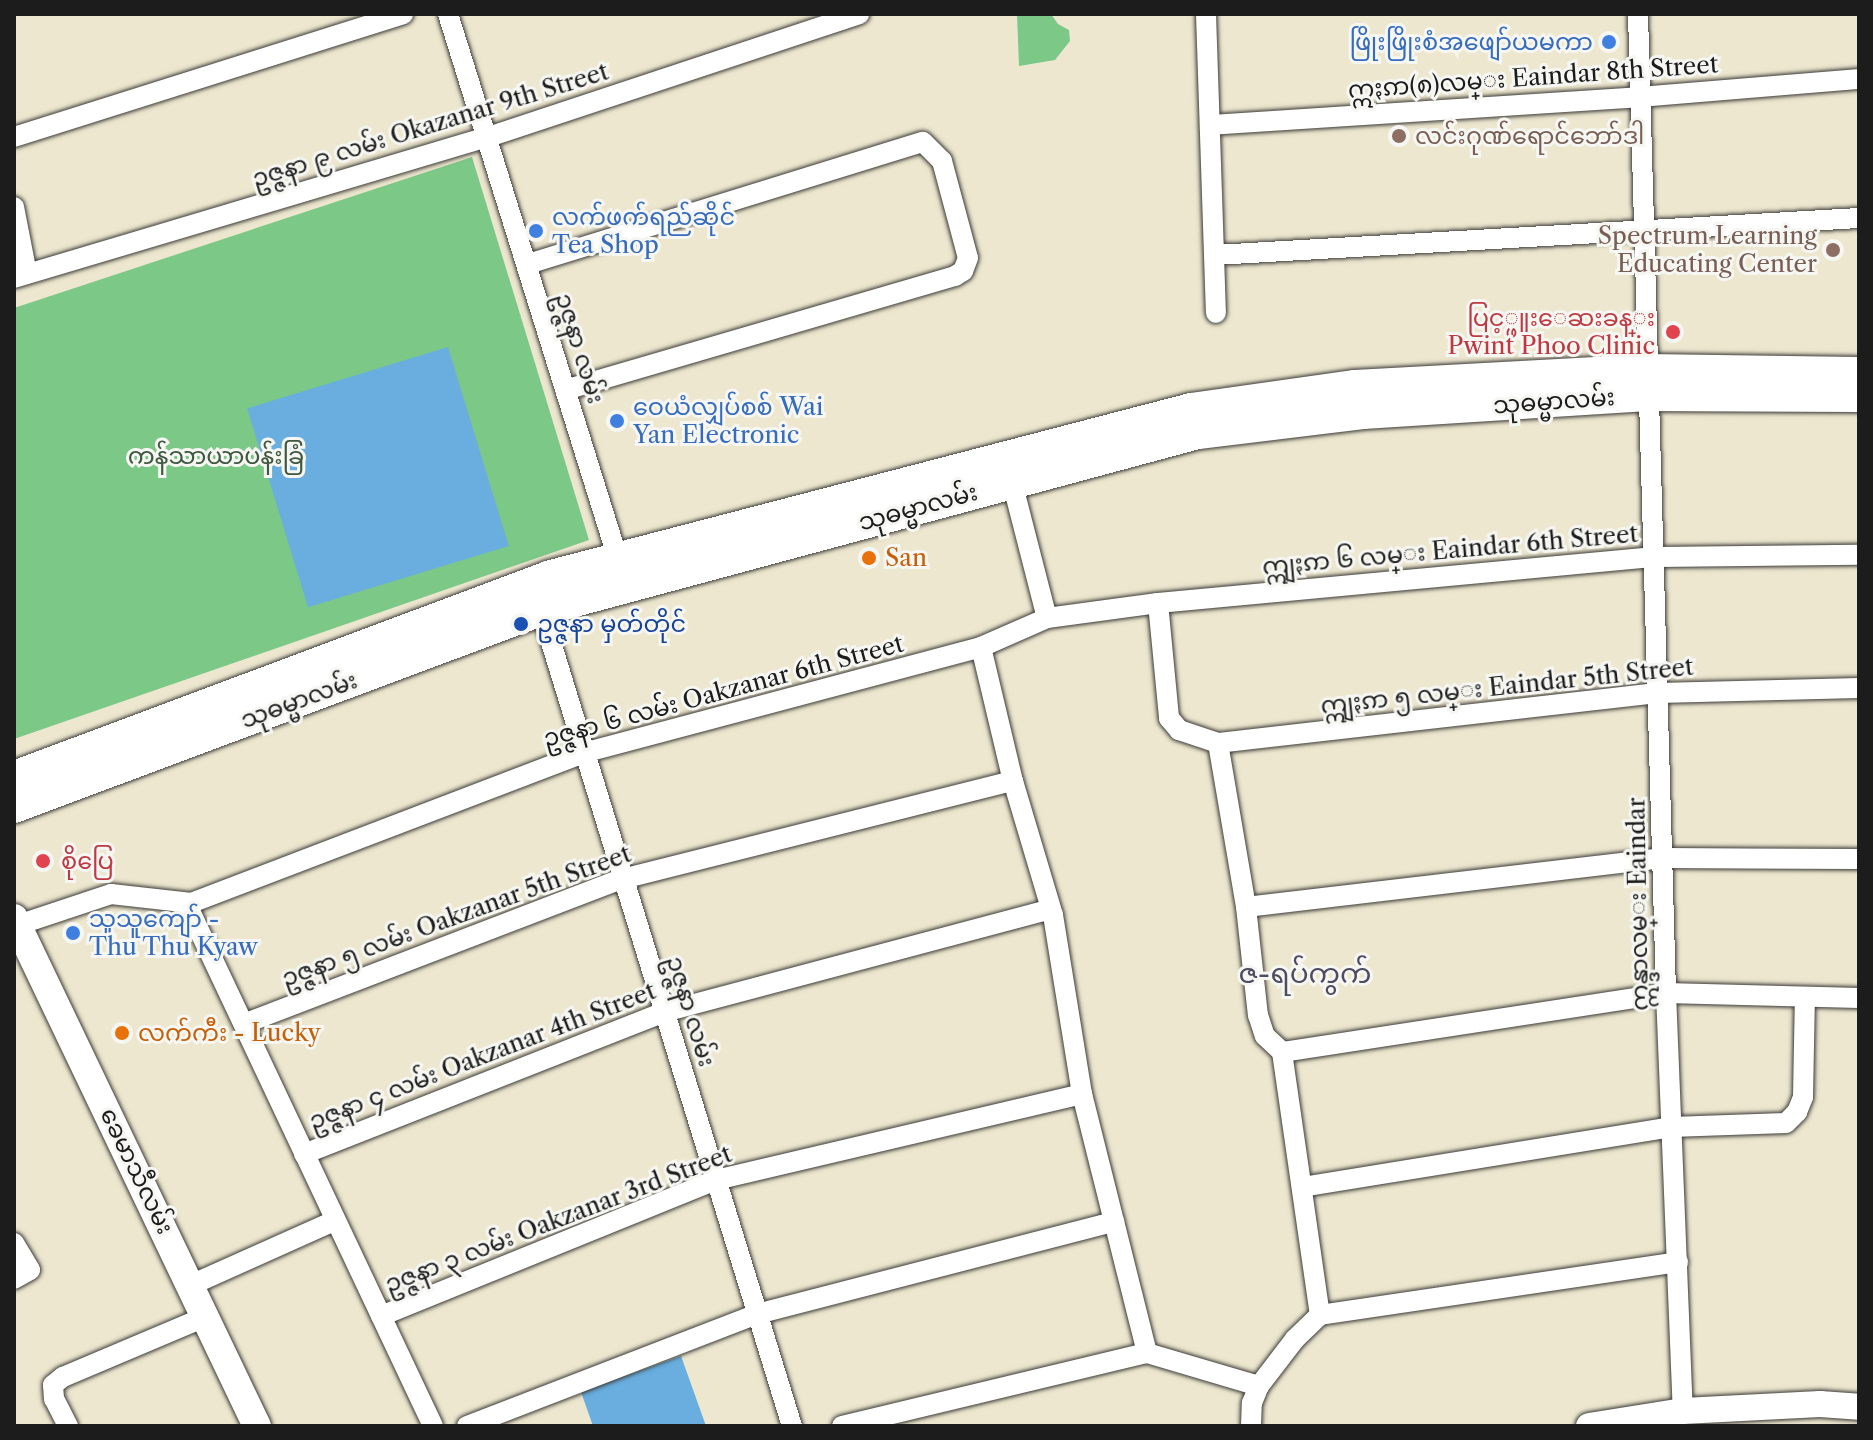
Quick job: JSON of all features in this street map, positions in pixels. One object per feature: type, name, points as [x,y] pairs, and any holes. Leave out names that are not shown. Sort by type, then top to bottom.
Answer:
[{"type":"main road","name":"သုဓမ္မာလမ်း","points":[[14,777],[55,775],[537,597],[618,559],[1191,409],[1355,386],[1647,382],[1859,373]]},
{"type":"main road","name":"သုဓမ္မာလမ်း","points":[[537,597],[1012,482],[1198,433],[1647,382],[1859,396]]},
{"type":"main road","points":[[14,761],[55,775],[25,811],[14,830]]},
{"type":"main road","name":"သုဓမ္မာလမ်း","points":[[14,807],[55,775]]},
{"type":"main road","name":"ခေမာသီလမ်း","points":[[16,922],[257,1426]]},
{"type":"street","points":[[14,137],[403,14]]},
{"type":"street","name":"ဥဇ္ဇနာ လမ်း","points":[[448,14],[618,559]]},
{"type":"street","name":"ဥဇ္ဇနာ ၉ လမ်း Okazanar 9th Street","points":[[20,276],[488,137],[859,14]]},
{"type":"street","points":[[1206,14],[1216,313]]},
{"type":"street","name":"ဣန္ဒာလမ္း Eaindar","points":[[1638,14],[1666,993],[1683,1411]]},
{"type":"street","name":"ဣႏၵာ(၈)လမ္း Eaindar 8th Street","points":[[1210,125],[1640,97],[1859,79]]},
{"type":"street","points":[[528,264],[923,142],[942,161],[968,258],[963,271],[565,390]]},
{"type":"street","points":[[14,207],[20,276]]},
{"type":"street","points":[[1215,255],[1859,218]]},
{"type":"street","points":[[1012,482],[1047,618]]},
{"type":"street","name":"ဣျႏၵာ ၆ လမ္း Eaindar 6th Street","points":[[1047,618],[1158,603],[1655,557],[1859,555]]},
{"type":"street","name":"ဥဇ္ဇနာ လမ်း","points":[[537,597],[792,1426]]},
{"type":"street","name":"ဣျႏၵာ ၅ လမ္း Eaindar 5th Street","points":[[1158,603],[1169,718],[1179,730],[1218,743],[1658,693],[1859,688]]},
{"type":"street","name":"ဥဇ္ဇနာ ၆ လမ်း Oakzanar 6th Street","points":[[191,903],[583,753],[981,647],[1047,618]]},
{"type":"street","points":[[981,647],[1013,781],[1051,909],[1082,1094],[1147,1353]]},
{"type":"street","points":[[1218,743],[1246,907],[1258,1015],[1265,1036],[1282,1052],[1320,1315]]},
{"type":"street","name":"ဥဇ္ဇနာ ၅ လမ်း Oakzanar 5th Street","points":[[246,1023],[622,879],[1013,781]]},
{"type":"street","points":[[1246,907],[1664,858],[1859,859]]},
{"type":"street","points":[[16,922],[111,894],[191,903],[190,911],[246,1023],[334,1221],[433,1426]]},
{"type":"street","name":"ဥဇ္ဇနာ ၄ လမ်း Oakzanar 4th Street","points":[[304,1154],[664,1012],[1051,909]]},
{"type":"street","points":[[1282,1052],[1666,993],[1859,998]]},
{"type":"street","points":[[1302,1187],[1671,1127],[1777,1125],[1791,1120],[1803,1097],[1805,997]]},
{"type":"street","name":"ဥဇ္ဇနာ ၃ လမ်း Oakzanar 3rd Street","points":[[381,1316],[716,1180],[1082,1094]]},
{"type":"street","points":[[191,1285],[334,1221]]},
{"type":"street","points":[[467,1426],[757,1314],[1114,1222]]},
{"type":"street","points":[[14,1243],[22,1274]]},
{"type":"street","points":[[1251,1426],[1252,1403],[1259,1386],[1295,1339],[1320,1315],[1678,1262]]},
{"type":"street","points":[[68,1426],[54,1399],[53,1385],[63,1377],[205,1317]]},
{"type":"street","points":[[842,1426],[1147,1353],[1259,1386]]},
{"type":"street","points":[[1589,1426],[1683,1411],[1820,1404],[1859,1407]]},
{"type":"green space","points":[[1017,14],[1051,14],[1058,24],[1069,30],[1070,41],[1055,60],[1019,66]]},
{"type":"green space","name":"ကန်သာယာပန်းခြံ","points":[[472,157],[589,540],[14,739],[14,308]]},
{"type":"water","points":[[448,347],[509,546],[308,607],[247,408]]},
{"type":"water","points":[[681,1356],[706,1426],[593,1426],[581,1392]]},
{"type":"place","name":"ဖြိုးဖြိုးစံအဖျော်ယမကာ","points":[[1609,42]]},
{"type":"place","name":"လင်းဂုဏ်ရောင်ဘော်ဒါ","points":[[1399,136]]},
{"type":"place","name":"လက်ဖက်ရည်ဆိုင် Tea Shop","points":[[536,231]]},
{"type":"place","name":"Spectrum Learning Educating Center","points":[[1833,250]]},
{"type":"place","name":"ပြင့္ဖူးေဆးခန္း Pwint Phoo Clinic","points":[[1673,332]]},
{"type":"place","name":"ဝေယံလျှပ်စစ် Wai Yan Electronic","points":[[617,421]]},
{"type":"place","name":"San","points":[[869,558]]},
{"type":"place","name":"ဥဇ္ဇနာ မှတ်တိုင်","points":[[521,624]]},
{"type":"place","name":"စိုပြေ","points":[[43,861]]},
{"type":"place","name":"သူသူကျော် - Thu Thu Kyaw","points":[[73,933]]},
{"type":"place","name":"လက်ကီး - Lucky","points":[[122,1033]]},
{"type":"district","name":"ဇ-ရပ်ကွက်","points":[[1305,973]]}]
